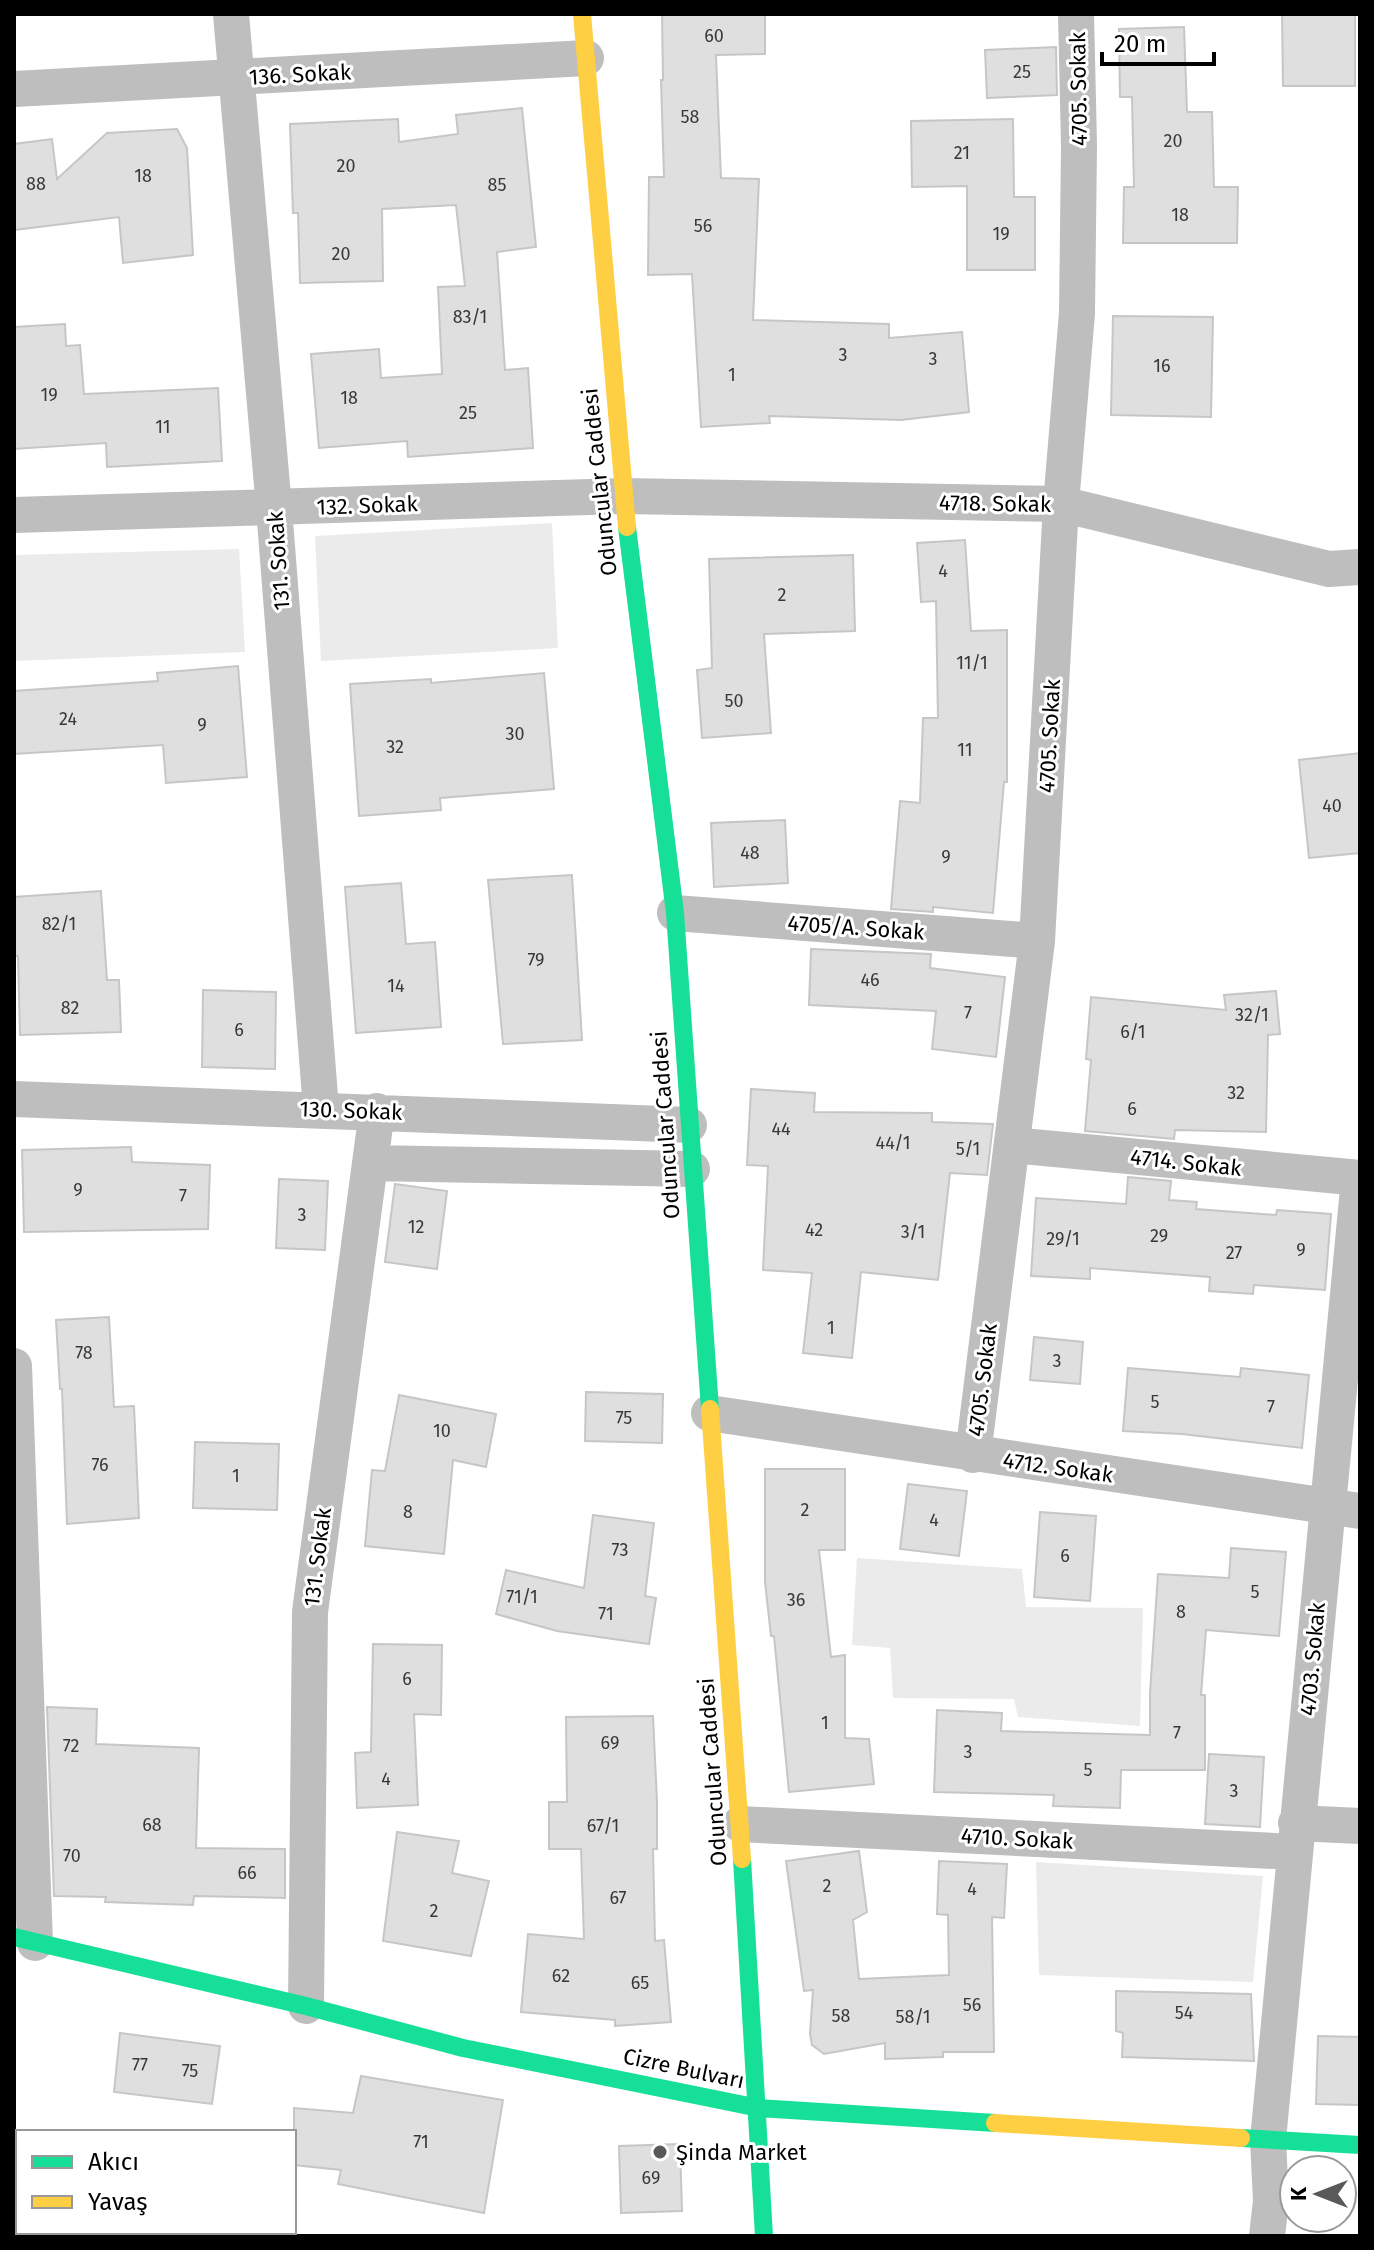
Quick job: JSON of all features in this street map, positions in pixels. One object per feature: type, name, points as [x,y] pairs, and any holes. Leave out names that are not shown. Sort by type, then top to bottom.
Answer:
[{"type":"street","name":"131. Sokak","points":[[231,14],[321,1109]]},
{"type":"street","name":"Oduncular Caddesi","points":[[582,14],[623,496],[675,913],[740,1824],[759,2108],[764,2236]]},
{"type":"street","name":"4705. Sokak","points":[[973,1455],[1037,941],[1061,504],[1077,313],[1079,146],[1076,14]]},
{"type":"street","name":"136. Sokak","points":[[14,89],[586,58]]},
{"type":"street","name":"4718. Sokak","points":[[623,496],[1061,504],[1329,569],[1360,567]]},
{"type":"street","name":"132. Sokak","points":[[14,515],[623,496]]},
{"type":"street","name":"4705/A. Sokak","points":[[675,913],[1037,941]]},
{"type":"street","name":"130. Sokak","points":[[14,1099],[689,1125]]},
{"type":"street","name":"131. Sokak","points":[[306,2006],[310,1612],[377,1111]]},
{"type":"street","name":"4714. Sokak","points":[[1012,1145],[1359,1178]]},
{"type":"street","points":[[370,1163],[692,1169]]},
{"type":"street","name":"4703. Sokak","points":[[1267,2236],[1271,2201],[1268,2140],[1295,1838],[1343,1509],[1359,1178]]},
{"type":"street","points":[[14,1366],[25,1940]]},
{"type":"street","name":"4712. Sokak","points":[[709,1413],[1343,1509]]},
{"type":"street","name":"4710. Sokak","points":[[740,1824],[1295,1838],[1360,1826]]},
{"type":"street","name":"Cizre Bulvarı","points":[[25,1940],[306,2006],[463,2048],[759,2108],[1360,2145]]},
{"type":"shaded area","points":[[552,523],[558,648],[321,661],[315,536]]},
{"type":"shaded area","points":[[239,549],[245,652],[14,661],[14,555]]},
{"type":"shaded area","points":[[857,1558],[1022,1569],[1026,1607],[1143,1608],[1140,1726],[1018,1717],[1014,1699],[893,1698],[890,1648],[852,1645]]},
{"type":"shaded area","points":[[1036,1862],[1263,1876],[1253,1982],[1039,1975]]},
{"type":"building","points":[[662,14],[765,14],[765,54],[716,55],[721,178],[759,179],[753,320],[889,324],[889,338],[962,332],[969,412],[901,420],[769,416],[770,423],[701,427],[692,274],[648,275],[649,177],[664,177]]},
{"type":"building","points":[[1282,14],[1355,14],[1355,86],[1283,86]]},
{"type":"building","points":[[1184,27],[1187,112],[1212,112],[1214,187],[1238,187],[1237,243],[1123,243],[1124,187],[1134,187],[1132,97],[1120,97],[1119,29]]},
{"type":"building","points":[[1056,47],[1057,95],[987,98],[985,50]]},
{"type":"building","points":[[522,108],[536,247],[497,252],[505,370],[528,368],[533,448],[408,457],[407,441],[319,448],[311,354],[379,349],[381,378],[442,374],[438,287],[465,286],[456,205],[382,209],[383,281],[300,283],[298,213],[293,213],[290,124],[398,119],[399,142],[458,134],[456,115]]},
{"type":"building","points":[[1013,119],[1014,197],[1035,197],[1035,270],[967,270],[967,186],[912,187],[911,121]]},
{"type":"building","points":[[177,129],[187,148],[193,255],[123,263],[119,217],[14,230],[14,144],[52,139],[57,179],[107,133]]},
{"type":"building","points":[[1113,316],[1213,317],[1211,417],[1111,415]]},
{"type":"building","points":[[65,324],[66,346],[80,345],[84,394],[218,388],[222,461],[107,467],[106,443],[14,449],[14,327]]},
{"type":"building","points":[[965,540],[971,631],[1007,630],[1007,782],[1004,782],[993,913],[933,907],[933,912],[891,909],[900,801],[920,803],[923,718],[938,718],[936,601],[921,602],[917,543]]},
{"type":"building","points":[[853,555],[855,631],[764,634],[771,733],[702,738],[697,670],[712,668],[709,559]]},
{"type":"building","points":[[238,666],[247,777],[166,783],[163,745],[14,754],[14,691],[158,681],[157,673]]},
{"type":"building","points":[[544,673],[554,789],[440,798],[441,810],[359,816],[350,684],[431,679],[431,683]]},
{"type":"building","points":[[1360,753],[1360,853],[1309,858],[1299,760]]},
{"type":"building","points":[[785,820],[788,883],[714,887],[711,823]]},
{"type":"building","points":[[572,875],[582,1040],[503,1044],[488,880]]},
{"type":"building","points":[[401,883],[406,944],[435,942],[441,1027],[356,1033],[345,887]]},
{"type":"building","points":[[101,891],[107,980],[119,980],[121,1032],[20,1035],[18,956],[14,956],[14,897]]},
{"type":"building","points":[[811,949],[931,954],[930,968],[1005,977],[996,1057],[932,1049],[936,1011],[809,1005]]},
{"type":"building","points":[[203,990],[276,992],[275,1069],[202,1067]]},
{"type":"building","points":[[1276,991],[1280,1034],[1268,1035],[1266,1132],[1175,1130],[1174,1139],[1085,1131],[1091,1060],[1086,1059],[1091,997],[1226,1010],[1224,995]]},
{"type":"building","points":[[751,1089],[815,1093],[814,1112],[932,1113],[932,1122],[993,1124],[987,1175],[950,1173],[938,1280],[861,1272],[852,1358],[803,1353],[812,1273],[763,1270],[768,1166],[747,1165]]},
{"type":"building","points":[[131,1147],[132,1162],[210,1165],[208,1229],[24,1232],[22,1150]]},
{"type":"building","points":[[1128,1177],[1171,1181],[1169,1200],[1197,1202],[1196,1209],[1276,1215],[1277,1210],[1331,1214],[1325,1290],[1254,1285],[1253,1294],[1209,1291],[1210,1277],[1090,1268],[1090,1279],[1031,1276],[1036,1198],[1126,1204]]},
{"type":"building","points":[[279,1179],[328,1181],[325,1250],[276,1248]]},
{"type":"building","points":[[395,1184],[447,1191],[437,1269],[385,1262]]},
{"type":"building","points":[[109,1317],[114,1407],[134,1406],[139,1518],[67,1524],[56,1320]]},
{"type":"building","points":[[1034,1337],[1083,1342],[1080,1384],[1030,1380]]},
{"type":"building","points":[[1128,1368],[1240,1377],[1241,1368],[1309,1375],[1302,1448],[1182,1434],[1123,1431]]},
{"type":"building","points":[[586,1392],[663,1394],[662,1443],[585,1441]]},
{"type":"building","points":[[399,1395],[496,1414],[486,1467],[453,1460],[444,1554],[365,1546],[372,1470],[385,1471]]},
{"type":"building","points":[[195,1442],[279,1444],[277,1510],[193,1508]]},
{"type":"building","points":[[765,1469],[845,1469],[845,1550],[819,1550],[831,1657],[845,1655],[845,1738],[869,1739],[874,1784],[789,1792],[774,1636],[771,1636],[765,1582]]},
{"type":"building","points":[[908,1484],[967,1491],[959,1556],[900,1549]]},
{"type":"building","points":[[1040,1512],[1096,1516],[1090,1601],[1034,1597]]},
{"type":"building","points":[[593,1515],[654,1523],[645,1596],[656,1598],[649,1644],[557,1631],[496,1614],[506,1570],[584,1588]]},
{"type":"building","points":[[1231,1548],[1286,1552],[1279,1636],[1206,1630],[1201,1695],[1205,1695],[1205,1770],[1121,1770],[1120,1808],[1053,1806],[1054,1795],[934,1792],[937,1710],[1002,1713],[1001,1731],[1150,1735],[1158,1574],[1229,1578]]},
{"type":"building","points":[[373,1644],[442,1645],[441,1715],[414,1714],[418,1805],[357,1808],[355,1753],[371,1752]]},
{"type":"building","points":[[47,1707],[97,1709],[96,1744],[199,1748],[196,1848],[285,1849],[285,1898],[194,1896],[193,1905],[105,1902],[106,1897],[54,1896]]},
{"type":"building","points":[[653,1716],[657,1802],[657,1849],[653,1849],[655,1941],[664,1940],[671,2022],[615,2026],[615,2020],[521,2012],[528,1934],[584,1939],[581,1849],[549,1849],[549,1802],[567,1802],[566,1717]]},
{"type":"building","points":[[1209,1754],[1264,1757],[1260,1827],[1205,1824]]},
{"type":"building","points":[[397,1832],[459,1841],[452,1873],[489,1881],[471,1956],[383,1941]]},
{"type":"building","points":[[859,1851],[867,1912],[853,1920],[859,1979],[949,1975],[948,1915],[937,1914],[939,1861],[1007,1864],[1004,1918],[992,1917],[994,2052],[943,2052],[943,2057],[885,2059],[885,2043],[824,2054],[812,2045],[813,1990],[804,1991],[786,1861]]},
{"type":"building","points":[[1116,1991],[1251,1994],[1254,2061],[1122,2057],[1123,2033],[1116,2031]]},
{"type":"building","points":[[120,2033],[220,2046],[212,2104],[114,2092]]},
{"type":"building","points":[[1318,2036],[1360,2037],[1360,2105],[1316,2104]]},
{"type":"building","points":[[361,2076],[503,2100],[484,2213],[338,2184],[341,2170],[296,2165],[294,2108],[353,2113]]},
{"type":"building","points":[[680,2144],[682,2211],[621,2213],[619,2146]]},
{"type":"traffic: fast","points":[[627,527],[675,913],[710,1409]]},
{"type":"traffic: fast","points":[[742,1859],[764,2236]]},
{"type":"traffic: fast","points":[[14,1937],[306,2006],[463,2048],[759,2108],[995,2123]]},
{"type":"traffic: fast","points":[[1241,2138],[1360,2145]]},
{"type":"traffic: slow","points":[[582,14],[627,527]]},
{"type":"traffic: slow","points":[[710,1409],[742,1859]]},
{"type":"traffic: slow","points":[[995,2123],[1241,2138]]},
{"type":"place","name":"Şinda Market","points":[[660,2152]]}]
